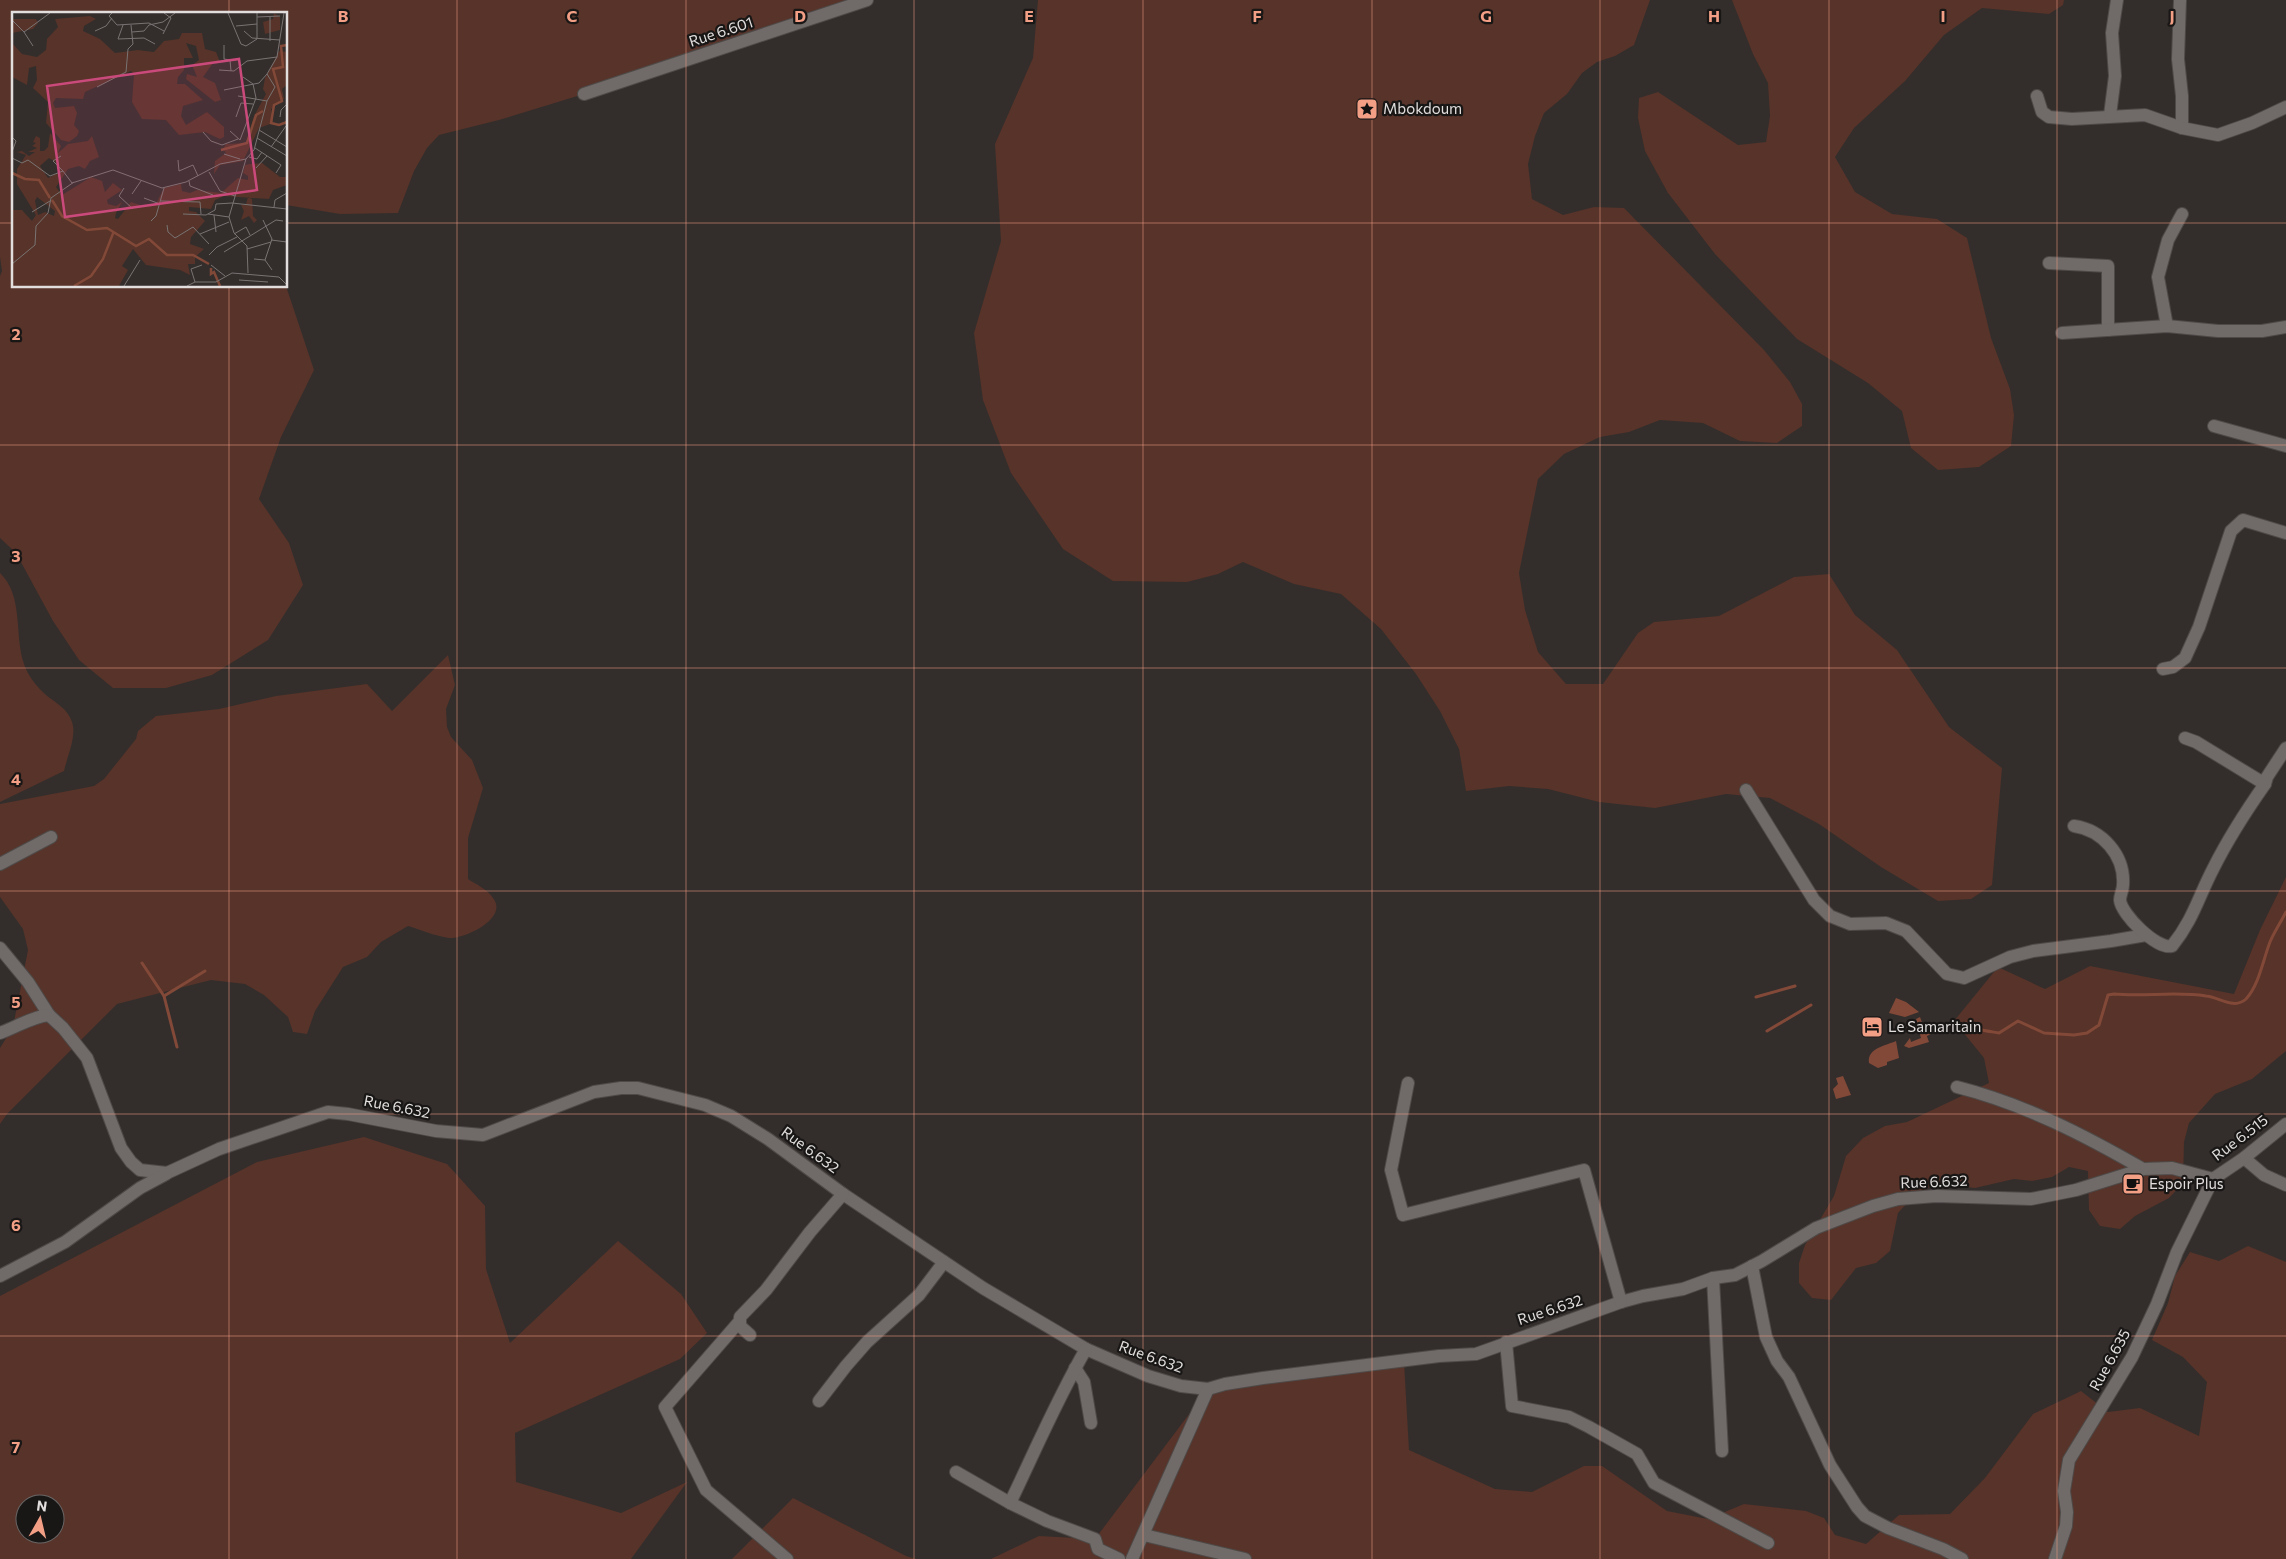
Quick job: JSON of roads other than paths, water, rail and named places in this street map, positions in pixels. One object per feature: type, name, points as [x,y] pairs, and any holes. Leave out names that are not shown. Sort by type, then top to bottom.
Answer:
[{"type":"street","name":"Rue 6.601","points":[[584,94],[868,0]]},
{"type":"street","points":[[2110,116],[2115,76],[2112,33],[2117,0]]},
{"type":"street","points":[[2180,0],[2178,59],[2182,96],[2182,128]]},
{"type":"street","points":[[2037,96],[2042,112],[2049,117],[2072,119],[2145,115],[2209,135],[2224,134],[2286,107]]},
{"type":"street","points":[[2167,326],[2158,277],[2168,240],[2182,214]]},
{"type":"street","points":[[2049,263],[2108,266],[2108,330]]},
{"type":"street","points":[[2062,333],[2167,326],[2218,331],[2262,331],[2286,327]]},
{"type":"street","points":[[2214,426],[2286,446]]},
{"type":"street","points":[[2164,669],[2173,667],[2185,658],[2200,627],[2225,545],[2231,532],[2243,520],[2286,533]]},
{"type":"street","points":[[2185,738],[2196,742],[2265,784]]},
{"type":"street","points":[[2074,826],[2088,828],[2106,840],[2120,860],[2123,884],[2120,900],[2126,913],[2146,935],[2168,947],[2172,946],[2186,929],[2212,871],[2233,831],[2265,784],[2267,777],[2286,748]]},
{"type":"street","points":[[1746,790],[1814,900],[1830,916],[1850,924],[1886,923],[1906,930],[1947,974],[1964,978],[2010,957],[2034,951],[2146,935]]},
{"type":"street","points":[[0,864],[51,837]]},
{"type":"street","points":[[0,948],[28,982],[49,1015],[70,1035],[87,1058],[122,1148],[130,1162],[140,1170],[155,1174],[167,1173]]},
{"type":"street","points":[[0,1033],[20,1026],[29,1018],[49,1015]]},
{"type":"street","points":[[1408,1083],[1391,1170],[1403,1215],[1584,1170],[1621,1302]]},
{"type":"street","points":[[1958,1086],[1989,1095],[2041,1116],[2098,1143],[2143,1168]]},
{"type":"street","name":"Rue 6.632","points":[[0,1276],[65,1242],[140,1188],[167,1173],[219,1149],[328,1112],[436,1131],[484,1135],[594,1092],[621,1088],[638,1088],[705,1106],[731,1116],[768,1139],[843,1194],[944,1262],[1086,1349],[1163,1381],[1208,1389],[1234,1382],[1439,1356],[1476,1354],[1621,1302],[1683,1288],[1713,1278],[1735,1275],[1816,1228],[1873,1206],[1898,1199],[1936,1196],[2030,1199],[2055,1196],[2143,1168],[2172,1168],[2213,1178]]},
{"type":"street","name":"Rue 6.515","points":[[2213,1178],[2244,1158],[2286,1124]]},
{"type":"street","points":[[2244,1158],[2264,1175],[2286,1185]]},
{"type":"street","name":"Rue 6.635","points":[[2056,1559],[2066,1526],[2064,1491],[2069,1460],[2132,1357],[2158,1304],[2177,1252],[2213,1178]]},
{"type":"street","points":[[787,1559],[706,1490],[665,1407],[739,1322],[744,1312],[766,1290],[810,1232],[843,1194]]},
{"type":"street","points":[[819,1401],[846,1366],[868,1342],[918,1296],[944,1262]]},
{"type":"street","points":[[1752,1266],[1766,1337],[1777,1361],[1789,1377],[1830,1465],[1857,1507],[1865,1516],[1888,1528],[1936,1546],[1962,1559]]},
{"type":"street","points":[[1713,1278],[1722,1451]]},
{"type":"street","points":[[739,1322],[750,1335]]},
{"type":"street","points":[[1506,1342],[1512,1406],[1569,1417],[1589,1427],[1637,1454],[1654,1483],[1768,1543]]},
{"type":"street","points":[[1010,1503],[1027,1469],[1042,1431],[1086,1349]]},
{"type":"street","points":[[1075,1368],[1084,1382],[1090,1423]]},
{"type":"street","points":[[1132,1559],[1208,1389]]},
{"type":"street","points":[[956,1472],[1010,1503],[1047,1521],[1095,1539],[1098,1549],[1119,1559]]},
{"type":"street","points":[[1144,1535],[1245,1559]]},
{"type":"waterway","points":[[1926,1035],[1945,1025],[1954,1027],[1966,1023],[1978,1029],[1999,1033],[2018,1021],[2044,1033],[2074,1035],[2087,1033],[2099,1025],[2108,995],[2114,994],[2194,995],[2211,997],[2231,1003],[2241,1002],[2246,999],[2254,987],[2273,934],[2286,912]]},
{"type":"waterway","points":[[142,963],[164,996],[177,1047]]},
{"type":"waterway","points":[[164,996],[205,971]]},
{"type":"waterway","points":[[1756,997],[1795,986]]},
{"type":"waterway","points":[[1767,1031],[1811,1005]]},
{"type":"place","name":"Mbokdoum","points":[[1367,109]]},
{"type":"place","name":"Le Samaritain","points":[[1872,1027]]},
{"type":"place","name":"Espoir Plus","points":[[2133,1184]]}]
